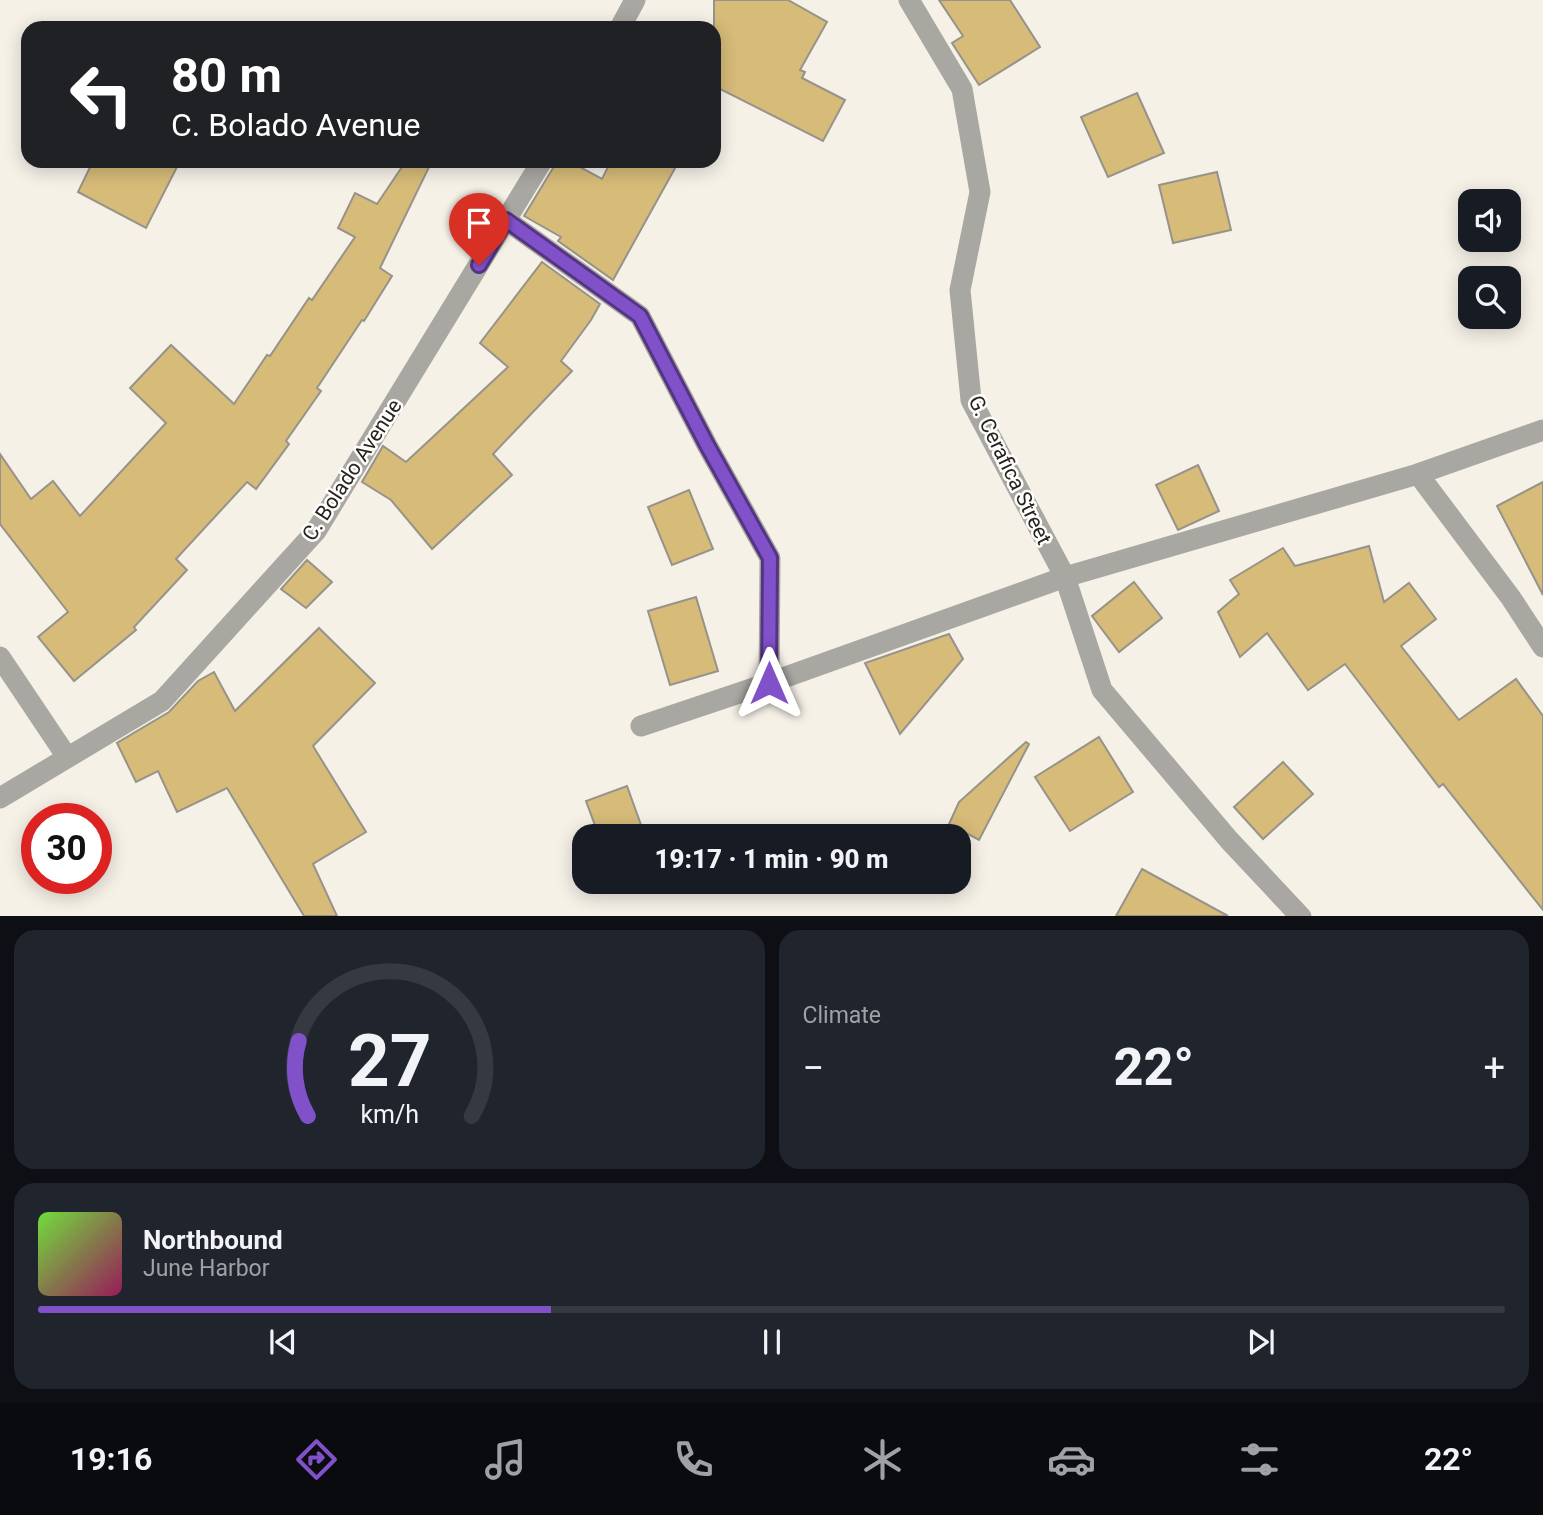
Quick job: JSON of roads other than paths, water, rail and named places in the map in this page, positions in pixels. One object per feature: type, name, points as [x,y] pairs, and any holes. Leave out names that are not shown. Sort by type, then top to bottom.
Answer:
[{"type":"street","points":[[624,21],[635,0]]},
{"type":"street","name":"G. Cerafica Street","points":[[909,0],[962,89],[981,192],[960,290],[971,400],[1065,577],[1102,690],[1229,840],[1301,916]]},
{"type":"street","name":"C. Bolado Avenue","points":[[0,798],[162,701],[316,531],[538,168]]},
{"type":"street","points":[[506,220],[640,316],[770,558],[769,683]]},
{"type":"street","points":[[641,726],[1065,577],[1418,474],[1543,430]]},
{"type":"street","points":[[1418,474],[1511,598],[1543,647]]},
{"type":"street","points":[[0,657],[67,757]]}]
